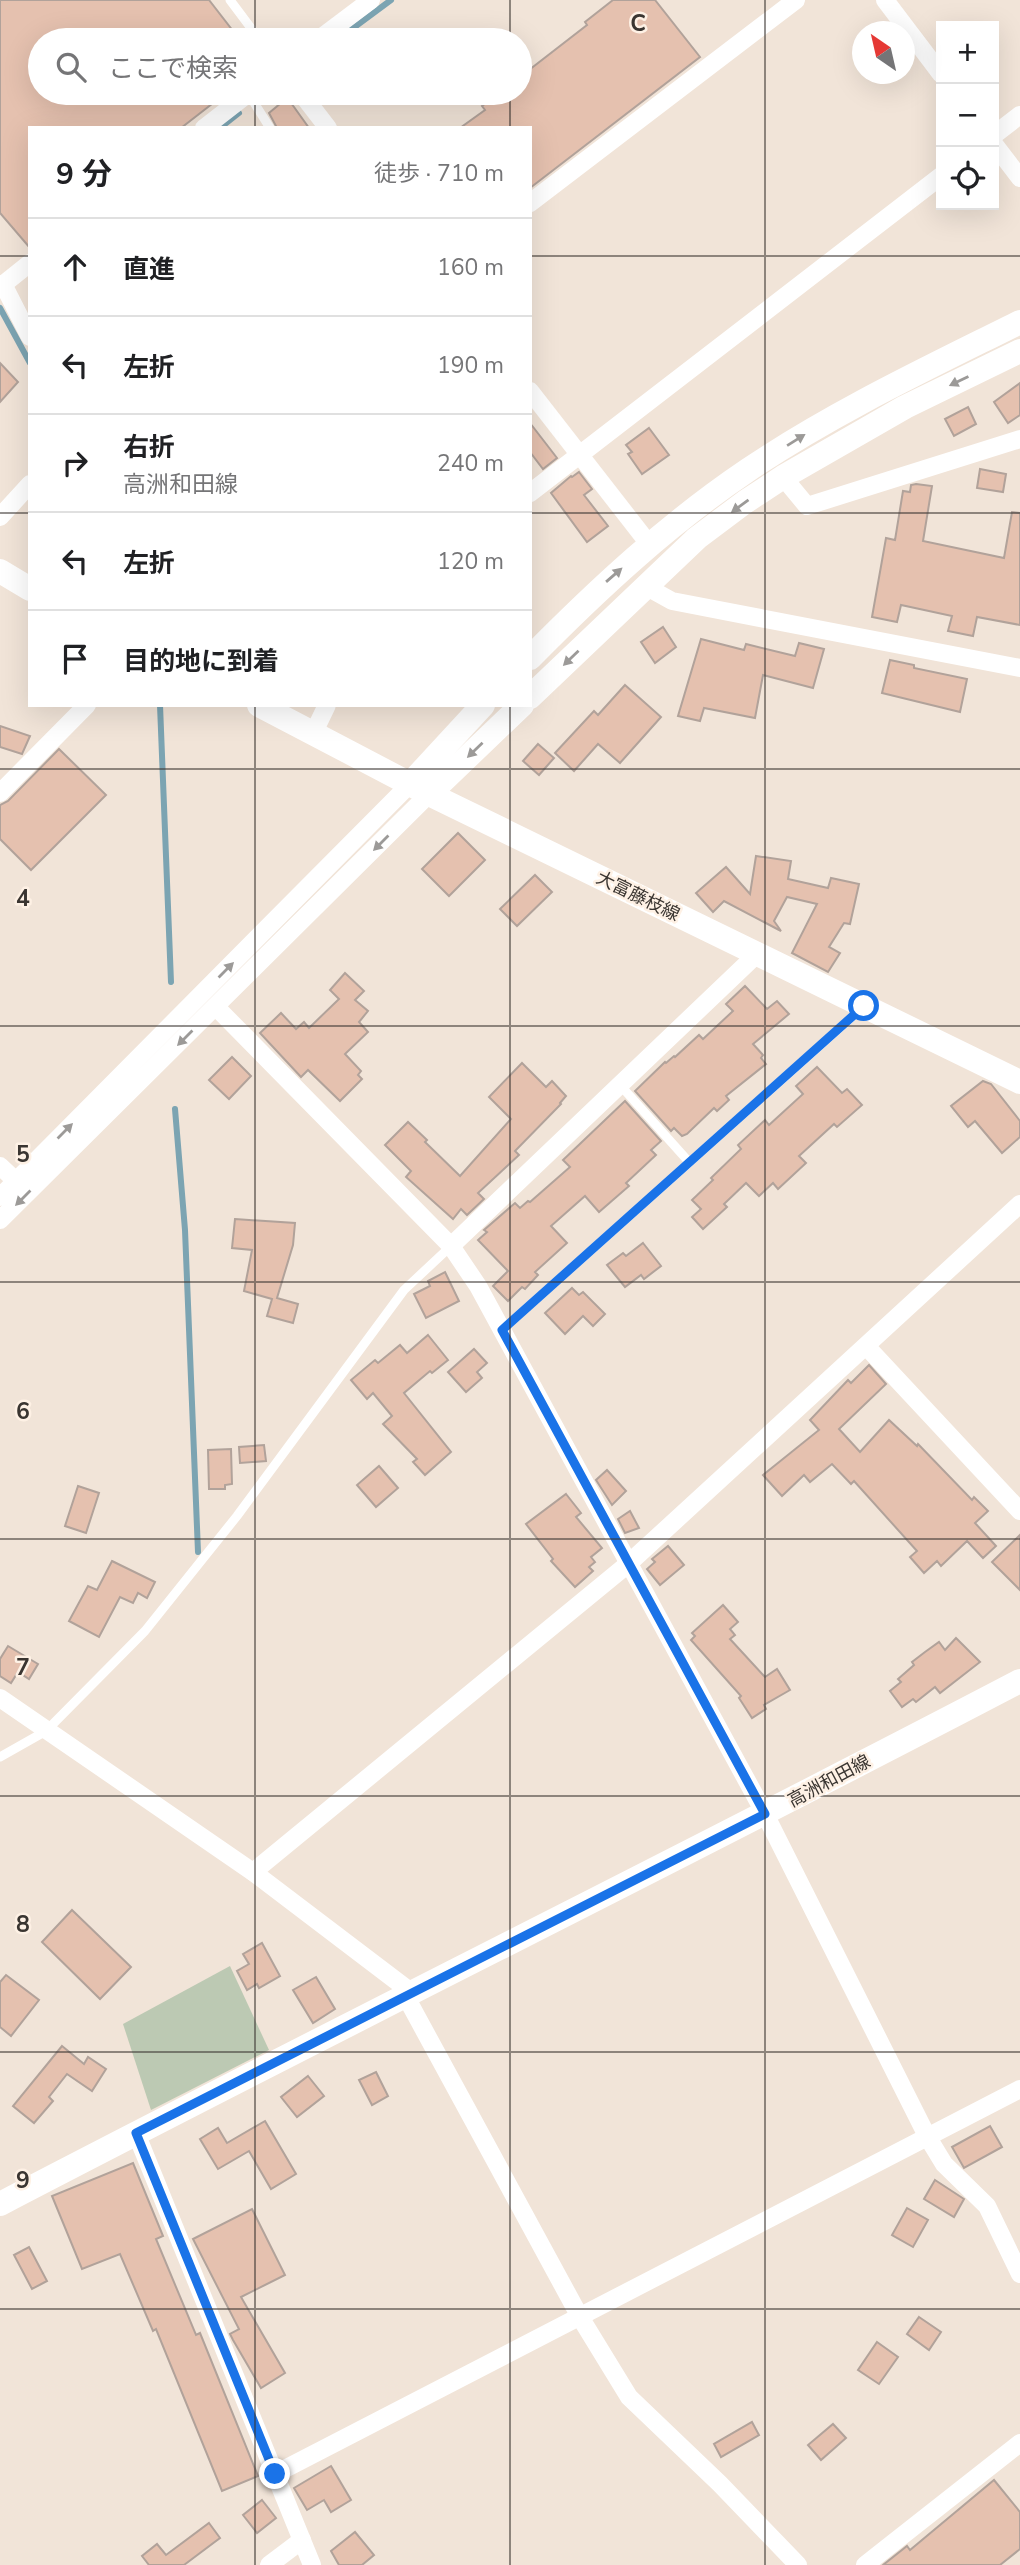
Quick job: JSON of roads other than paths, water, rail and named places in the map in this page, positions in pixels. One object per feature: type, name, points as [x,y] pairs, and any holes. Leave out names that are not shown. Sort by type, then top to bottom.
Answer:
[{"type":"main road","points":[[532,656],[600,587],[649,544],[748,470],[821,424],[1020,322]]},
{"type":"main road","points":[[532,695],[697,538],[783,477],[905,407],[1020,351]]},
{"type":"main road","points":[[0,570],[28,588]]},
{"type":"main road","name":"大富藤枝線","points":[[263,707],[420,789],[1020,1082]]},
{"type":"main road","points":[[420,789],[482,707]]},
{"type":"main road","points":[[420,789],[520,707]]},
{"type":"main road","name":"高洲和田線","points":[[0,2204],[1020,1681]]},
{"type":"street","points":[[334,28],[371,0]]},
{"type":"street","points":[[532,201],[796,0]]},
{"type":"street","points":[[886,0],[936,67]]},
{"type":"street","points":[[207,126],[234,105]]},
{"type":"street","points":[[310,105],[326,126]]},
{"type":"street","points":[[999,131],[1020,115]]},
{"type":"street","points":[[996,147],[1020,178]]},
{"type":"street","points":[[532,492],[936,180]]},
{"type":"street","points":[[28,265],[1,286],[28,333]]},
{"type":"street","points":[[532,394],[649,544]]},
{"type":"street","points":[[783,477],[807,506],[1020,439]]},
{"type":"street","points":[[0,517],[28,486]]},
{"type":"street","points":[[645,586],[672,601],[1020,668]]},
{"type":"street","points":[[0,793],[85,707]]},
{"type":"street","points":[[314,732],[326,707]]},
{"type":"street","points":[[0,1220],[216,1007],[420,789]]},
{"type":"street","points":[[0,1197],[420,789]]},
{"type":"street","points":[[451,1246],[757,954]]},
{"type":"street","points":[[216,1007],[451,1246],[478,1286],[765,1814],[928,2136],[944,2164],[987,2206],[1020,2274]]},
{"type":"street","points":[[0,1166],[16,1181]]},
{"type":"street","points":[[253,1872],[628,1564],[1020,1204]]},
{"type":"street","points":[[866,1346],[1020,1511]]},
{"type":"street","points":[[0,1698],[253,1872],[408,1994],[580,2317],[629,2397],[720,2484],[798,2565]]},
{"type":"street","points":[[275,2474],[1020,2089]]},
{"type":"street","points":[[136,2133],[312,2565]]},
{"type":"street","points":[[865,2565],[1020,2443]]},
{"type":"street","points":[[269,2565],[302,2540]]},
{"type":"lane","points":[[230,0],[251,28]]},
{"type":"lane","points":[[256,105],[269,126]]},
{"type":"lane","points":[[502,1330],[864,1006]]},
{"type":"lane","points":[[621,1086],[690,1162]]},
{"type":"lane","points":[[0,1757],[46,1731],[145,1631],[237,1516],[404,1290],[451,1246]]},
{"type":"waterway","points":[[353,28],[391,0]]},
{"type":"waterway","points":[[223,126],[239,113]]},
{"type":"waterway","points":[[0,308],[28,359]]},
{"type":"waterway","points":[[160,707],[171,982]]},
{"type":"waterway","points":[[175,1109],[185,1230],[198,1552]]}]
